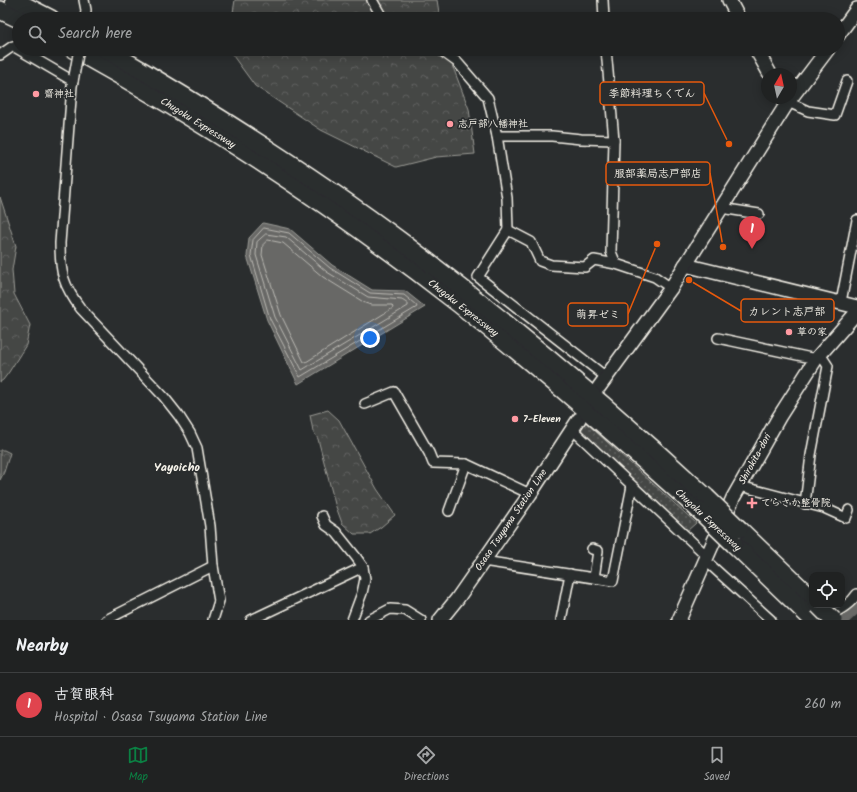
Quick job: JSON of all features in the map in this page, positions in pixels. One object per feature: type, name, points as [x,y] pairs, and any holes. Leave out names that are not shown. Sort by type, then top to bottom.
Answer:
[{"type":"highway","points":[[14,0],[37,12]]},
{"type":"highway","points":[[0,10],[12,16]]},
{"type":"highway","name":"Chugoku Expressway","points":[[85,56],[214,132],[397,257],[458,304],[703,504]]},
{"type":"highway","name":"Chugoku Expressway","points":[[117,56],[221,118],[338,196],[465,290],[568,374],[642,438],[703,504],[809,605]]},
{"type":"highway","name":"Chugoku Expressway","points":[[812,608],[833,620]]},
{"type":"main road","points":[[730,0],[736,12]]},
{"type":"main road","points":[[845,25],[857,9]]},
{"type":"main road","points":[[760,56],[767,68]]},
{"type":"main road","points":[[797,88],[822,56]]},
{"type":"main road","points":[[603,382],[671,288],[785,104]]},
{"type":"main road","points":[[685,265],[857,307]]},
{"type":"main road","name":"Shirokita-dori","points":[[679,620],[740,486],[779,417],[818,356],[857,312]]},
{"type":"main road","name":"Osasa Tsuyama Station Line","points":[[440,620],[457,599],[530,494],[575,424]]},
{"type":"street","points":[[84,0],[86,12]]},
{"type":"street","points":[[372,0],[379,12]]},
{"type":"street","points":[[603,0],[604,12]]},
{"type":"street","points":[[0,56],[12,47]]},
{"type":"street","points":[[31,56],[74,79]]},
{"type":"street","points":[[78,56],[74,79],[60,243],[60,266],[64,281],[71,295],[81,309],[164,397],[179,416],[190,433],[197,448],[210,526],[213,566],[218,601],[213,620]]},
{"type":"street","points":[[449,56],[457,62],[488,98],[497,136],[507,198],[508,230],[478,277],[603,382]]},
{"type":"street","points":[[607,56],[614,140],[611,252],[616,264]]},
{"type":"street","points":[[795,104],[808,111],[835,114],[847,81]]},
{"type":"street","points":[[497,136],[552,136],[614,140]]},
{"type":"street","points":[[721,208],[759,214]]},
{"type":"street","points":[[841,302],[857,220]]},
{"type":"street","points":[[508,230],[531,242],[540,260],[551,265],[585,267],[594,260],[616,264],[654,277],[671,288]]},
{"type":"street","points":[[718,338],[818,356],[828,366],[810,462],[805,504]]},
{"type":"street","points":[[366,404],[394,392],[433,463],[466,464],[530,494]]},
{"type":"street","points":[[575,424],[632,486],[771,620]]},
{"type":"street","points":[[449,511],[466,464]]},
{"type":"street","points":[[483,561],[613,581],[632,486]]},
{"type":"street","points":[[740,486],[824,508],[846,518],[849,510]]},
{"type":"street","points":[[322,516],[326,525],[336,532],[363,567],[365,579],[362,593],[352,620]]},
{"type":"street","points":[[592,549],[598,551],[594,578]]},
{"type":"street","points":[[106,620],[213,566]]},
{"type":"street","points":[[251,620],[363,567]]},
{"type":"street","points":[[562,620],[570,574]]},
{"type":"street","points":[[817,620],[838,612],[853,600],[857,594]]},
{"type":"street","points":[[369,620],[390,609],[405,610],[421,620]]},
{"type":"green space","points":[[235,0],[437,0],[439,12],[233,12]]},
{"type":"green space","points":[[233,56],[449,56],[469,109],[475,154],[436,157],[396,167],[321,130],[255,86]]},
{"type":"green space","points":[[0,197],[16,246],[12,270],[14,294],[30,325],[26,345],[9,372],[0,382]]},
{"type":"green space","points":[[328,410],[339,420],[377,489],[395,515],[370,534],[354,534],[342,523],[335,504],[318,439],[313,431],[310,415]]},
{"type":"green space","points":[[583,420],[696,523],[687,531],[579,428]]},
{"type":"green space","points":[[0,450],[10,453],[0,480]]},
{"type":"water","points":[[263,223],[290,229],[332,265],[372,290],[405,291],[425,307],[298,384],[267,320],[247,256],[249,238]]},
{"type":"waterway","points":[[838,620],[857,603]]},
{"type":"place","name":"齋神社","points":[[36,94]]},
{"type":"place","name":"志戸部八幡神社","points":[[450,124]]},
{"type":"place","name":"季節料理ちくでん","points":[[729,144]]},
{"type":"place","name":"萌昇ゼミ","points":[[657,244]]},
{"type":"place","name":"服部薬局志戸部店","points":[[723,247]]},
{"type":"place","name":"古賀眼科","points":[[752,249]]},
{"type":"place","name":"カレント志戸部","points":[[689,280]]},
{"type":"place","name":"草の家","points":[[789,332]]},
{"type":"place","name":"7-Eleven","points":[[515,419]]},
{"type":"place","name":"てらさか整骨院","points":[[752,503]]},
{"type":"district","name":"Yayoicho","points":[[177,467]]}]
